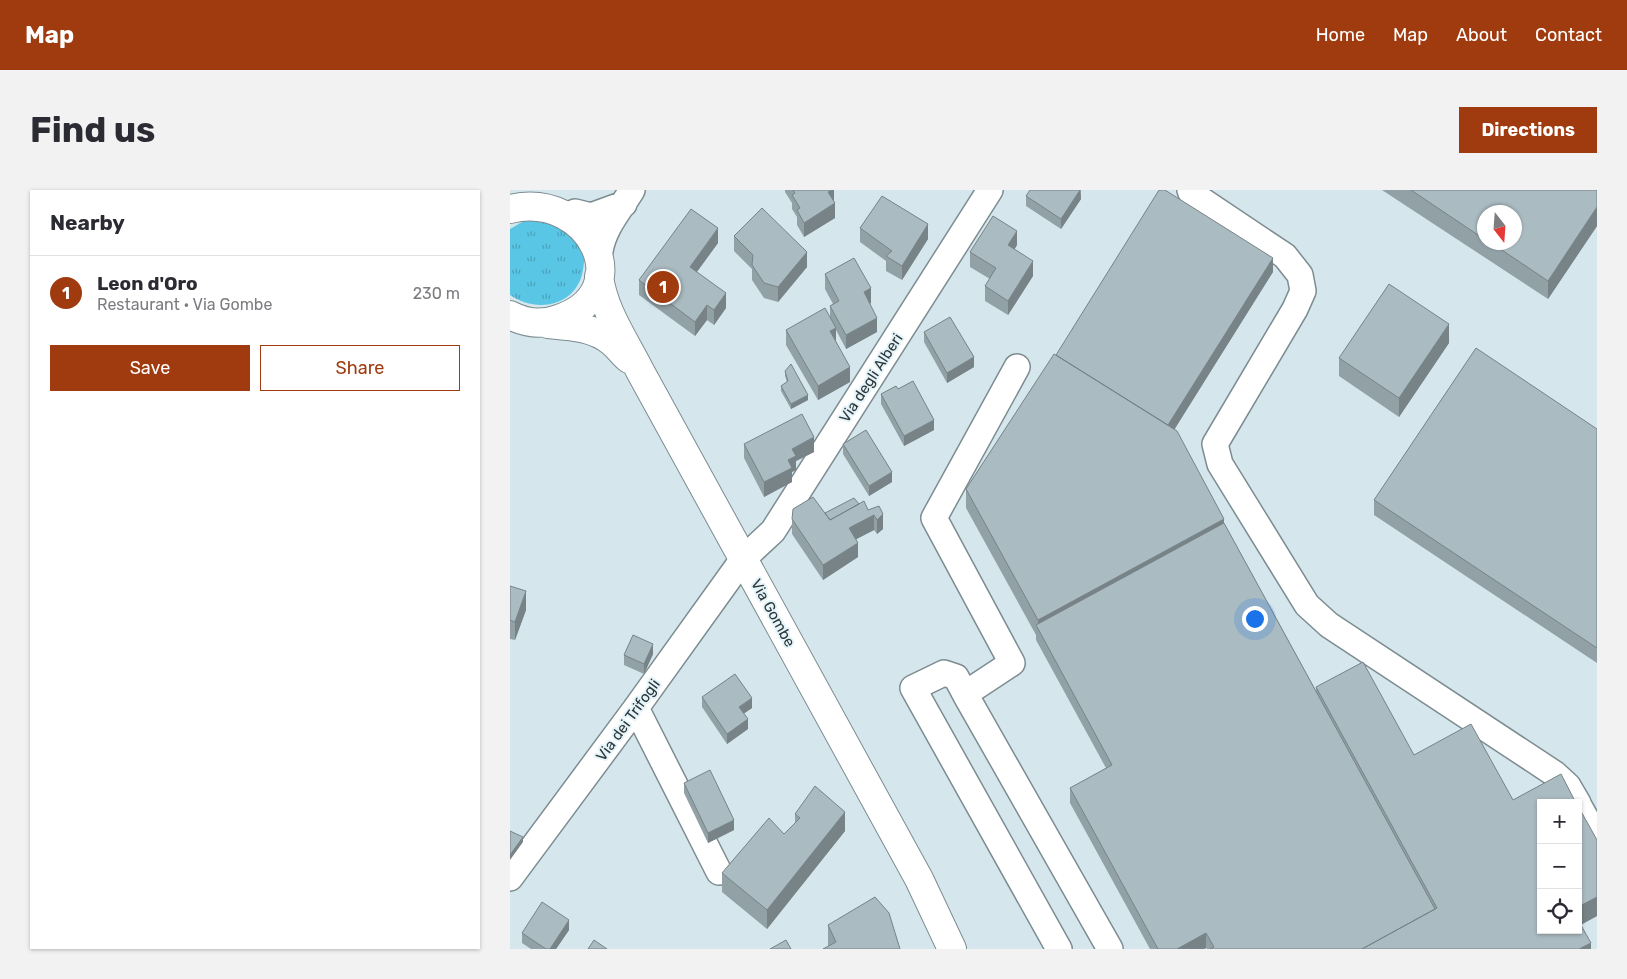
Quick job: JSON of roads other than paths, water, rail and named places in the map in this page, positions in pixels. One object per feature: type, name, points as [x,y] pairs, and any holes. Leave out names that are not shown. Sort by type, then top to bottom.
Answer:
[{"type":"main road","name":"Via Gombe","points":[[558,202],[586,223],[595,236],[600,288],[606,304],[640,371],[919,878],[952,949]]},
{"type":"main road","points":[[510,209],[527,203],[558,202]]},
{"type":"main road","points":[[522,319],[551,322],[568,316],[582,306],[593,292],[599,263]]},
{"type":"main road","points":[[522,319],[578,326],[593,331],[612,342],[640,371]]},
{"type":"main road","points":[[919,878],[966,949]]},
{"type":"street","name":"Via degli Alberi","points":[[743,559],[773,531],[990,190]]},
{"type":"street","points":[[1190,190],[1286,256],[1300,275],[1302,291],[1295,309],[1215,444],[1220,464],[1307,605],[1329,626],[1555,774],[1568,786],[1576,799]]},
{"type":"street","points":[[558,202],[591,216],[628,197]]},
{"type":"street","points":[[599,263],[602,238],[607,227],[628,197]]},
{"type":"street","points":[[965,694],[1012,663],[934,518],[1017,367]]},
{"type":"street","name":"Via dei Trifogli","points":[[510,878],[743,559]]},
{"type":"street","points":[[1059,949],[914,688],[944,672],[956,677],[1110,949]]},
{"type":"street","points":[[636,708],[719,872]]},
{"type":"street","points":[[1582,810],[1597,838]]},
{"type":"place","name":"Leon d'Oro","points":[[663,287]]}]
